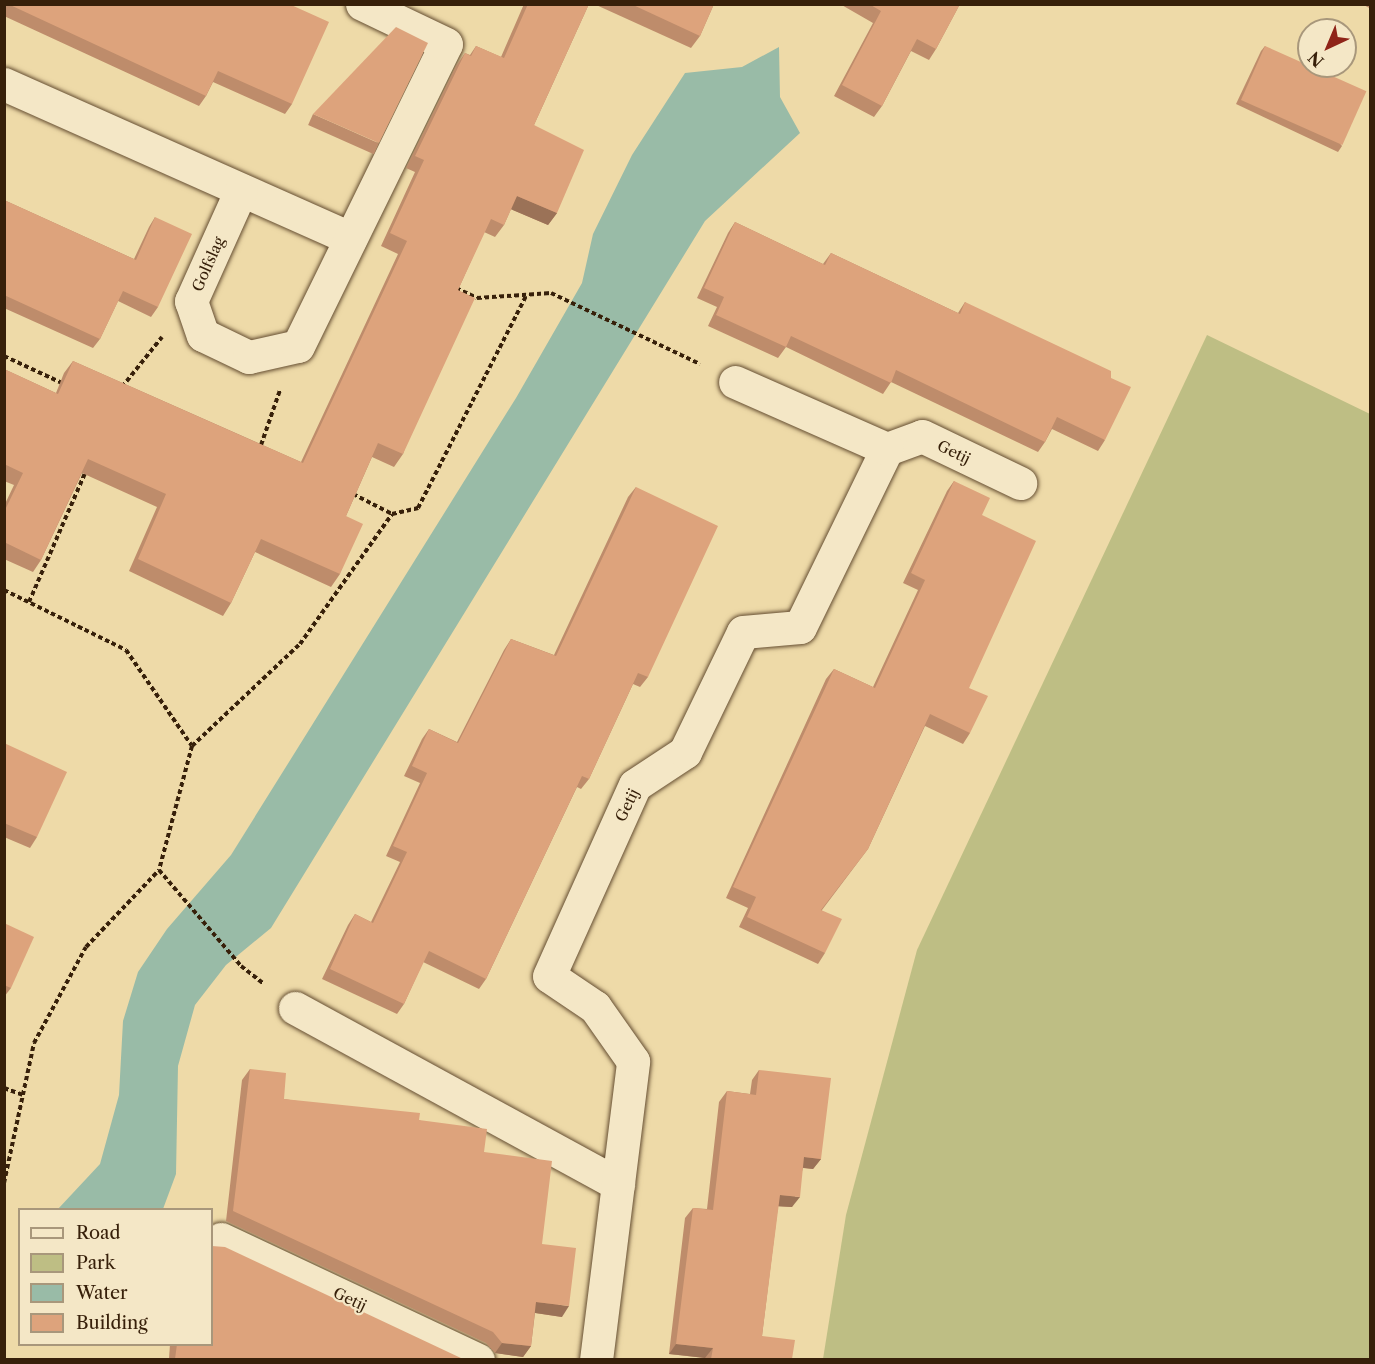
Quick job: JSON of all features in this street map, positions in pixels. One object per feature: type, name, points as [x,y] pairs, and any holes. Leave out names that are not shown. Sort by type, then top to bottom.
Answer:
[{"type":"street","points":[[298,346],[446,44],[362,4]]},
{"type":"street","points":[[4,84],[350,238]]},
{"type":"street","name":"Golfslag","points":[[241,190],[192,301],[203,335],[249,357],[298,346]]},
{"type":"street","points":[[735,382],[887,449]]},
{"type":"street","name":"Getij","points":[[596,1359],[633,1061],[595,1007],[549,976],[635,785],[685,752],[743,632],[800,627],[887,449],[922,436],[1020,483]]},
{"type":"street","points":[[295,1008],[618,1185]]},
{"type":"street","name":"Getij","points":[[221,1239],[478,1359]]},
{"type":"path","points":[[446,283],[477,298],[551,293],[735,382]]},
{"type":"path","points":[[351,493],[392,514],[418,508],[527,294]]},
{"type":"path","points":[[121,391],[124,383],[192,301]]},
{"type":"path","points":[[269,450],[258,444],[298,346]]},
{"type":"path","points":[[4,356],[74,388]]},
{"type":"path","points":[[124,383],[134,388]]},
{"type":"path","points":[[29,602],[90,461]]},
{"type":"path","points":[[4,1183],[34,1043],[86,946],[159,870],[192,746],[300,644],[392,514]]},
{"type":"path","points":[[4,591],[126,650],[192,746]]},
{"type":"path","points":[[159,870],[241,966]]},
{"type":"path","points":[[4,1088],[23,1095]]},
{"type":"green space","points":[[1207,335],[1370,414],[1370,1359],[823,1359],[846,1215],[917,950]]},
{"type":"water","points":[[779,47],[780,97],[800,133],[705,221],[271,928],[226,965],[195,1005],[178,1066],[176,1174],[163,1208],[59,1208],[100,1164],[119,1095],[123,1021],[138,972],[167,929],[231,855],[516,398],[582,283],[593,234],[632,155],[685,73],[742,67]]},
{"type":"building","points":[[8,4],[289,4],[329,22],[292,104],[218,71],[206,96]]},
{"type":"building","points":[[528,4],[589,4],[534,125],[584,150],[557,213],[517,196],[504,225],[491,219],[458,290],[475,298],[403,454],[378,443],[346,516],[363,524],[340,574],[261,539],[231,603],[138,559],[166,494],[88,459],[41,560],[4,542],[4,512],[23,473],[4,464],[4,369],[58,394],[73,361],[303,463],[407,241],[390,233],[424,160],[415,156],[465,53],[471,56],[476,46],[504,58]]},
{"type":"building","points":[[631,4],[714,4],[700,36]]},
{"type":"building","points":[[869,4],[960,4],[936,49],[917,39],[882,106],[842,85],[881,11]]},
{"type":"building","points":[[396,27],[428,43],[379,143],[313,114]]},
{"type":"building","points":[[1265,46],[1297,60],[1297,78],[1337,78],[1366,91],[1342,145],[1241,100]]},
{"type":"building","points":[[4,200],[136,260],[155,217],[192,234],[158,307],[123,291],[100,339],[4,295]]},
{"type":"building","points":[[735,222],[825,265],[831,253],[960,314],[965,302],[1111,371],[1111,378],[1131,387],[1105,440],[1057,417],[1045,442],[896,370],[891,383],[791,336],[786,347],[716,315],[724,297],[704,288]]},
{"type":"building","points":[[954,481],[990,498],[982,515],[1036,541],[969,688],[988,696],[970,733],[930,714],[868,849],[821,910],[842,919],[825,953],[747,917],[756,897],[733,887],[834,669],[875,688],[925,580],[911,573]]},
{"type":"building","points":[[636,487],[718,526],[648,677],[638,673],[589,779],[582,776],[486,979],[429,951],[404,1004],[330,969],[355,914],[373,923],[407,852],[393,846],[427,773],[412,766],[429,729],[458,743],[511,639],[556,656]]},
{"type":"building","points":[[4,743],[67,772],[37,837],[4,823]]},
{"type":"building","points":[[4,923],[34,937],[11,988],[4,985]]},
{"type":"building","points":[[250,1069],[286,1073],[284,1099],[420,1113],[419,1120],[487,1129],[484,1152],[552,1161],[542,1244],[576,1248],[569,1306],[536,1302],[531,1346],[502,1343],[493,1332],[233,1211]]},
{"type":"building","points":[[759,1070],[831,1078],[821,1159],[804,1157],[800,1197],[780,1195],[762,1336],[795,1340],[792,1359],[711,1359],[713,1348],[676,1344],[693,1208],[713,1210],[727,1091],[756,1095]]},
{"type":"building","points":[[213,1246],[225,1247],[463,1359],[175,1359],[177,1346],[213,1346]]}]
